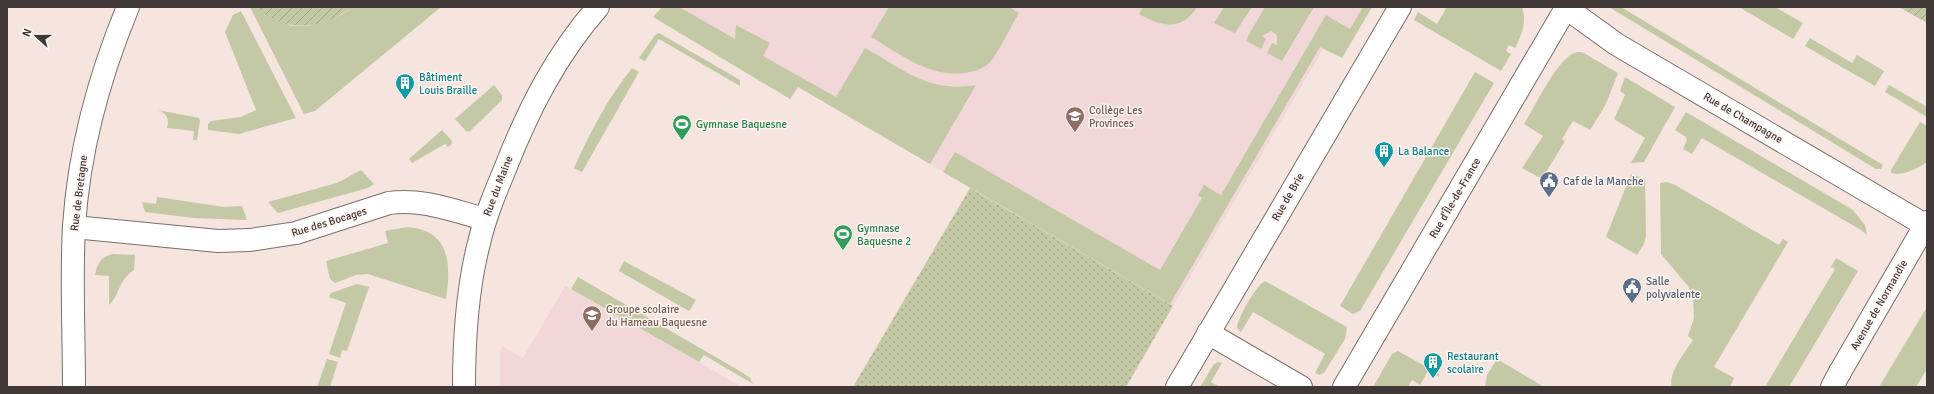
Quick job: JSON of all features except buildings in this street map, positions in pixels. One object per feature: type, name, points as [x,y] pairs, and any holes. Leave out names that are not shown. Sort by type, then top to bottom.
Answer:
[{"type":"street","name":"Rue de Bretagne","points":[[74,387],[74,227],[78,188],[86,136],[96,95],[128,7]]},
{"type":"street","name":"Rue du Maine","points":[[464,387],[469,306],[475,262],[485,219],[515,143],[540,90],[562,53],[598,7]]},
{"type":"street","name":"Rue de Brie","points":[[1177,387],[1400,7]]},
{"type":"street","name":"Rue de Champagne","points":[[1565,8],[1616,44],[1926,224]]},
{"type":"street","name":"Rue d'Île-de-France","points":[[1344,387],[1565,8]]},
{"type":"street","name":"Rue des Bocages","points":[[74,227],[218,241],[250,240],[296,234],[390,203],[404,201],[418,202],[485,219]]},
{"type":"street","name":"Avenue de Normandie","points":[[1836,379],[1926,224]]},
{"type":"street","points":[[1208,333],[1301,387]]},
{"type":"shaded area","name":"Collège Les Provinces","points":[[662,7],[1372,7],[1342,58],[1323,49],[1173,306]]},
{"type":"shaded area","name":"Groupe scolaire du Hameau Baquesne","points":[[565,286],[742,387],[500,387],[500,352],[502,346],[523,358]]},
{"type":"green space","points":[[250,7],[256,7],[291,26],[307,26],[341,15],[354,7],[441,7],[315,111],[304,114]]},
{"type":"green space","points":[[257,7],[354,7],[329,20],[304,26],[280,22]]},
{"type":"green space","points":[[662,7],[679,7],[735,39],[736,25],[770,43],[763,56],[836,97],[865,48],[918,78],[931,83],[959,87],[976,85],[930,164],[798,87],[790,99],[653,17]]},
{"type":"green space","points":[[889,7],[1009,7],[1019,13],[999,49],[989,63],[984,67],[970,72],[956,74],[930,69],[918,64],[871,37]]},
{"type":"green space","points":[[1143,7],[1197,7],[1185,20],[1178,23],[1163,24],[1139,14]]},
{"type":"green space","points":[[1224,7],[1252,7],[1235,33],[1214,23]]},
{"type":"green space","points":[[1265,7],[1314,7],[1282,61],[1267,53],[1272,43],[1277,45],[1277,35],[1271,31],[1262,36],[1266,39],[1261,49],[1247,41],[1248,36]]},
{"type":"green space","points":[[1363,7],[1372,7],[1342,58],[1320,47],[1170,304],[943,172],[955,152],[1160,270],[1202,198],[1198,195],[1204,185],[1221,195],[1326,15],[1350,29]]},
{"type":"green space","points":[[1447,7],[1522,7],[1524,23],[1522,33],[1515,48],[1509,45],[1506,51],[1511,54],[1501,71],[1414,20],[1418,12],[1437,24]]},
{"type":"green space","points":[[1609,7],[1621,7],[1883,165],[1881,169],[1876,169]]},
{"type":"green space","points":[[1739,7],[1775,7],[1803,23],[1793,39]]},
{"type":"green space","points":[[1899,7],[1927,7],[1927,23]]},
{"type":"green space","points":[[241,11],[296,118],[239,134],[208,130],[208,124],[211,121],[241,117],[256,110],[225,32],[233,15]]},
{"type":"green space","points":[[659,33],[740,80],[740,86],[659,39],[645,61],[639,58],[655,35]]},
{"type":"green space","points":[[1810,38],[1852,63],[1857,55],[1884,71],[1875,86],[1805,46]]},
{"type":"green space","points":[[1577,52],[1582,52],[1618,73],[1605,106],[1590,130],[1573,121],[1562,139],[1565,141],[1542,179],[1522,168],[1543,136],[1524,124],[1555,72],[1562,63]]},
{"type":"green space","points":[[632,68],[639,72],[582,172],[574,168],[586,141],[600,116],[623,79]]},
{"type":"green space","points":[[1475,72],[1494,83],[1360,311],[1353,314],[1340,306]]},
{"type":"green space","points":[[1625,77],[1675,107],[1644,162],[1631,163],[1645,138],[1614,119],[1625,95],[1620,91]]},
{"type":"green space","points":[[494,85],[502,95],[502,100],[469,132],[466,131],[455,119]]},
{"type":"green space","points":[[1889,85],[1927,107],[1927,117],[1885,92]]},
{"type":"green space","points":[[158,110],[199,118],[197,140],[193,140],[194,131],[167,128],[167,117]]},
{"type":"green space","points":[[1686,112],[1853,210],[1865,225],[1867,235],[1861,230],[1702,138],[1692,154],[1683,149],[1687,140],[1686,137],[1675,130]]},
{"type":"green space","points":[[1920,122],[1927,126],[1927,162],[1910,171],[1900,174],[1891,173],[1891,170]]},
{"type":"green space","points":[[442,130],[452,141],[451,145],[448,147],[445,144],[412,163],[409,159]]},
{"type":"green space","points":[[361,170],[374,184],[368,188],[278,213],[268,202],[337,183]]},
{"type":"green space","points":[[1631,174],[1645,179],[1646,236],[1644,244],[1637,255],[1606,237]]},
{"type":"green space","points":[[1667,182],[1675,185],[1779,245],[1783,239],[1788,242],[1714,367],[1734,378],[1730,387],[1672,387],[1672,376],[1675,369],[1693,340],[1688,336],[1694,318],[1693,298],[1688,286],[1661,254],[1660,183]]},
{"type":"green space","points":[[970,188],[1173,306],[1126,387],[853,387]]},
{"type":"green space","points":[[157,197],[224,207],[242,206],[247,220],[194,218],[145,212],[142,202],[156,204]]},
{"type":"green space","points":[[407,227],[422,230],[432,235],[440,242],[445,251],[448,274],[446,299],[368,274],[356,275],[335,283],[330,279],[326,261],[388,243],[385,231]]},
{"type":"green space","points":[[112,254],[135,255],[134,270],[124,279],[113,301],[109,305],[109,276],[95,275],[102,259]]},
{"type":"green space","points":[[1836,258],[1858,271],[1789,387],[1765,387],[1835,269],[1831,267]]},
{"type":"green space","points":[[624,261],[696,300],[689,311],[619,271]]},
{"type":"green space","points":[[578,277],[743,373],[750,378],[753,384],[704,355],[699,362],[571,289]]},
{"type":"green space","points":[[1265,281],[1347,327],[1345,339],[1324,373],[1319,375],[1315,373],[1325,354],[1253,312],[1241,332],[1237,328],[1240,317],[1248,302],[1257,288]]},
{"type":"green space","points":[[357,284],[369,287],[347,351],[342,350],[340,358],[329,354],[346,303],[329,297],[331,293]]},
{"type":"green space","points":[[1927,307],[1927,369],[1916,387],[1879,387]]},
{"type":"green space","points":[[1398,351],[1439,374],[1439,377],[1428,371],[1420,385],[1412,380],[1408,387],[1373,387],[1392,354]]},
{"type":"green space","points":[[327,359],[338,362],[330,387],[317,387]]},
{"type":"green space","points":[[1497,359],[1544,387],[1485,387],[1487,375]]},
{"type":"green space","points":[[1218,362],[1222,363],[1211,382],[1220,387],[1200,387],[1214,364]]},
{"type":"place","name":"Bâtiment Louis Braille","points":[[405,100]]},
{"type":"place","name":"Collège Les Provinces","points":[[1075,133]]},
{"type":"place","name":"Gymnase Baquesne","points":[[682,141]]},
{"type":"place","name":"La Balance","points":[[1384,168]]},
{"type":"place","name":"Caf de la Manche","points":[[1549,198]]},
{"type":"place","name":"Gymnase Baquesne 2","points":[[843,251]]},
{"type":"place","name":"Salle polyvalente","points":[[1632,304]]},
{"type":"place","name":"Groupe scolaire du Hameau Baquesne","points":[[592,332]]},
{"type":"place","name":"Restaurant scolaire","points":[[1433,379]]}]
